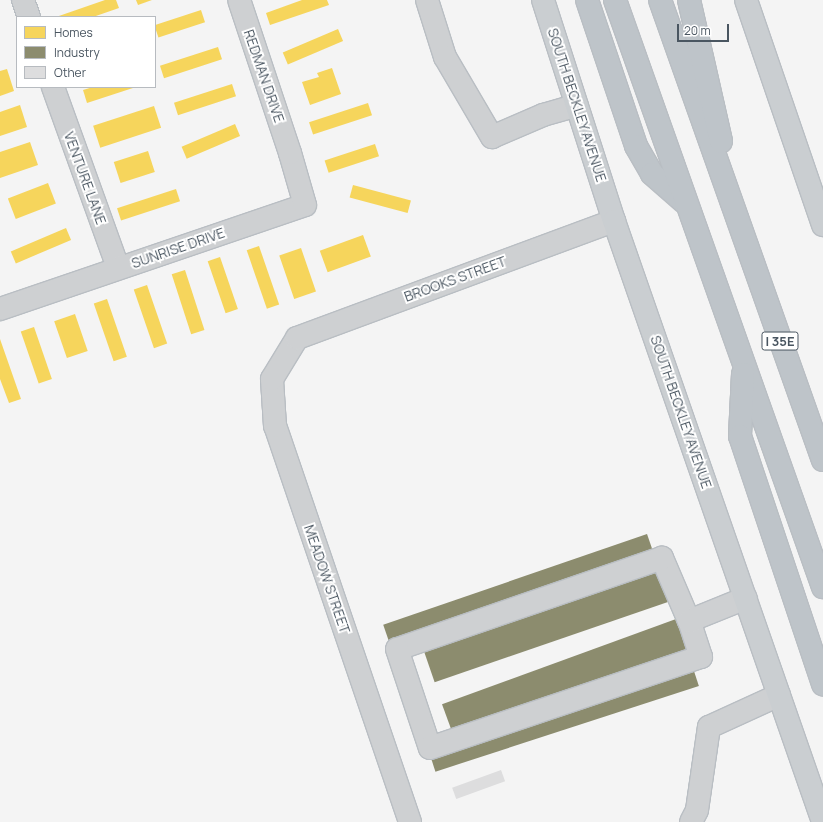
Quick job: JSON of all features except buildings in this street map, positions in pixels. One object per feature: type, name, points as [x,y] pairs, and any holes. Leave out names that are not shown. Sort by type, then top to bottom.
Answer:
[{"type":"highway","points":[[587,0],[636,146],[652,174],[685,204]]},
{"type":"highway","name":"I 35E","points":[[615,0],[685,204],[823,587]]},
{"type":"highway","name":"I 35E","points":[[660,0],[823,460]]},
{"type":"highway","points":[[689,0],[711,90],[738,223]]},
{"type":"highway","points":[[743,363],[740,436],[823,684]]},
{"type":"main road","name":"SOUTH BECKLEY AVENUE","points":[[543,0],[614,221],[823,822]]},
{"type":"main road","points":[[746,0],[823,225]]},
{"type":"street","points":[[23,0],[29,16]]},
{"type":"street","name":"REDMAN DRIVE","points":[[238,0],[290,153]]},
{"type":"street","points":[[427,0],[445,57],[492,136],[543,115],[577,105]]},
{"type":"street","name":"VENTURE LANE","points":[[53,88],[118,268]]},
{"type":"street","name":"SUNRISE DRIVE","points":[[0,309],[305,205],[290,153]]},
{"type":"street","name":"BROOKS STREET","points":[[297,338],[614,221]]},
{"type":"street","name":"MEADOW STREET","points":[[297,338],[272,379],[275,426],[410,822]]},
{"type":"street","points":[[662,558],[689,621],[701,657],[430,748],[397,650],[662,558]]},
{"type":"street","points":[[689,621],[746,598]]},
{"type":"street","points":[[691,822],[697,810],[709,727],[779,695]]}]
